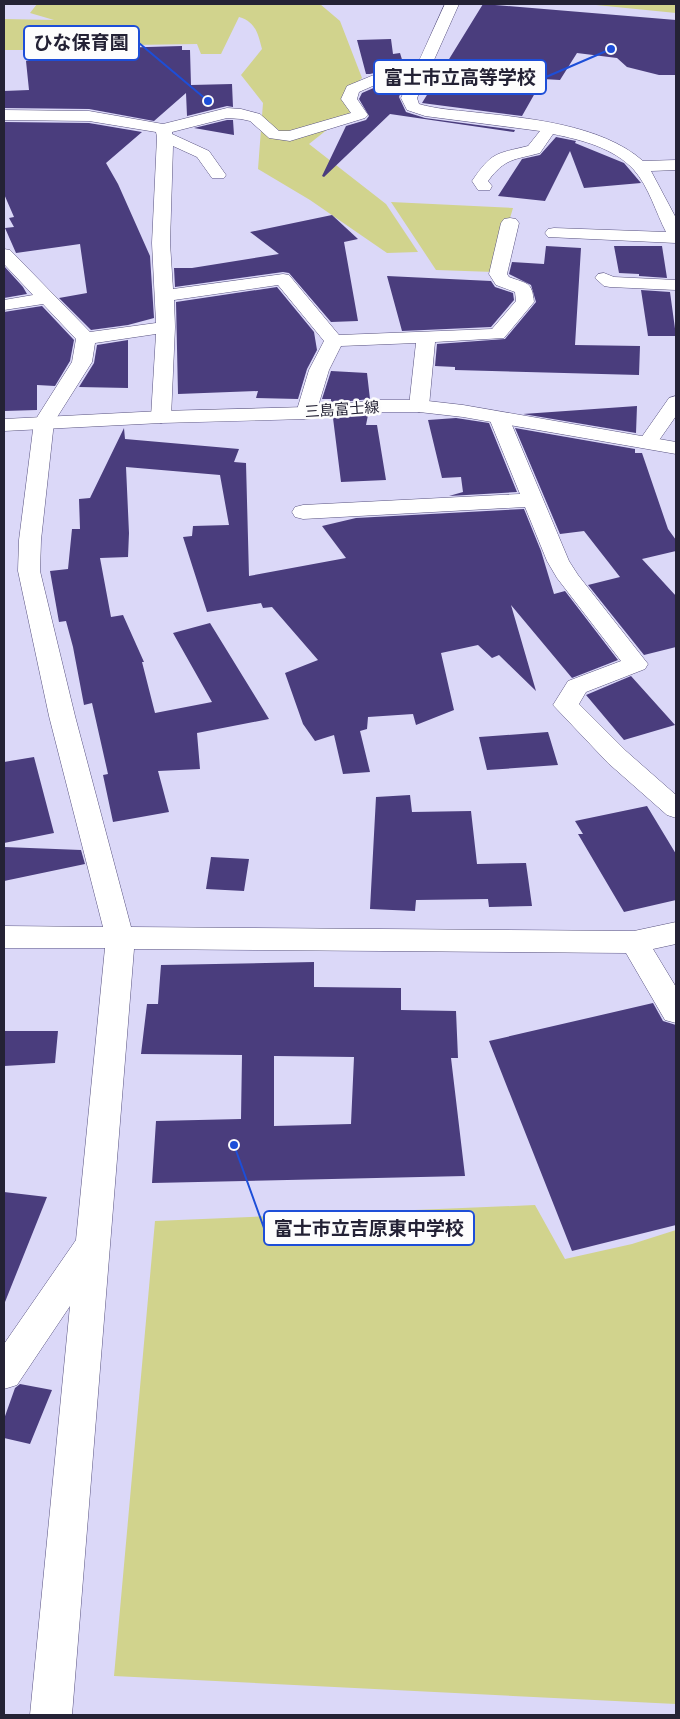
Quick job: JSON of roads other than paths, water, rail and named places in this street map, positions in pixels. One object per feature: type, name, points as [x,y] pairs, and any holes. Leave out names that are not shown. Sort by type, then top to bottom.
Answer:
[{"type":"street","points":[[452,4],[409,98],[412,107],[425,111],[550,128],[602,142],[626,154],[640,166],[676,233],[554,234]]},
{"type":"street","points":[[164,133],[227,113],[255,117],[275,135],[290,136],[360,115],[349,99],[352,88],[377,77],[398,71],[422,69]]},
{"type":"street","points":[[4,115],[89,116],[164,133],[202,154],[218,175]]},
{"type":"street","points":[[484,186],[480,181],[492,164],[503,158],[534,150],[550,128]]},
{"type":"street","points":[[161,417],[166,327],[161,242],[164,133]]},
{"type":"street","points":[[640,166],[676,165]]},
{"type":"street","points":[[334,341],[497,334],[525,302],[524,289],[502,281],[498,274],[510,224]]},
{"type":"street","points":[[4,254],[86,338]]},
{"type":"street","points":[[604,278],[610,282],[676,285]]},
{"type":"street","points":[[163,296],[283,279],[334,341]]},
{"type":"street","points":[[4,305],[46,298]]},
{"type":"street","points":[[86,338],[166,327]]},
{"type":"street","points":[[419,406],[426,336]]},
{"type":"street","points":[[51,1715],[120,939],[62,716],[29,570],[30,540],[44,422],[82,362],[86,338]]},
{"type":"street","points":[[306,413],[319,370],[334,341]]},
{"type":"street","points":[[648,442],[676,402]]},
{"type":"street","name":"三島富士線","points":[[4,425],[161,417],[306,413],[379,406],[419,406],[463,411],[676,448]]},
{"type":"street","points":[[498,418],[558,561],[568,578],[636,664],[577,688],[566,705],[617,757],[676,809]]},
{"type":"street","points":[[303,512],[532,500]]},
{"type":"street","points":[[4,937],[634,942],[676,933]]},
{"type":"street","points":[[634,942],[676,1012]]},
{"type":"street","points":[[4,1373],[93,1245]]},
{"type":"place","name":"富士市立高等学校","points":[[611,49]]},
{"type":"place","name":"ひな保育園","points":[[208,101]]},
{"type":"place","name":"富士市立吉原東中学校","points":[[234,1145]]}]
